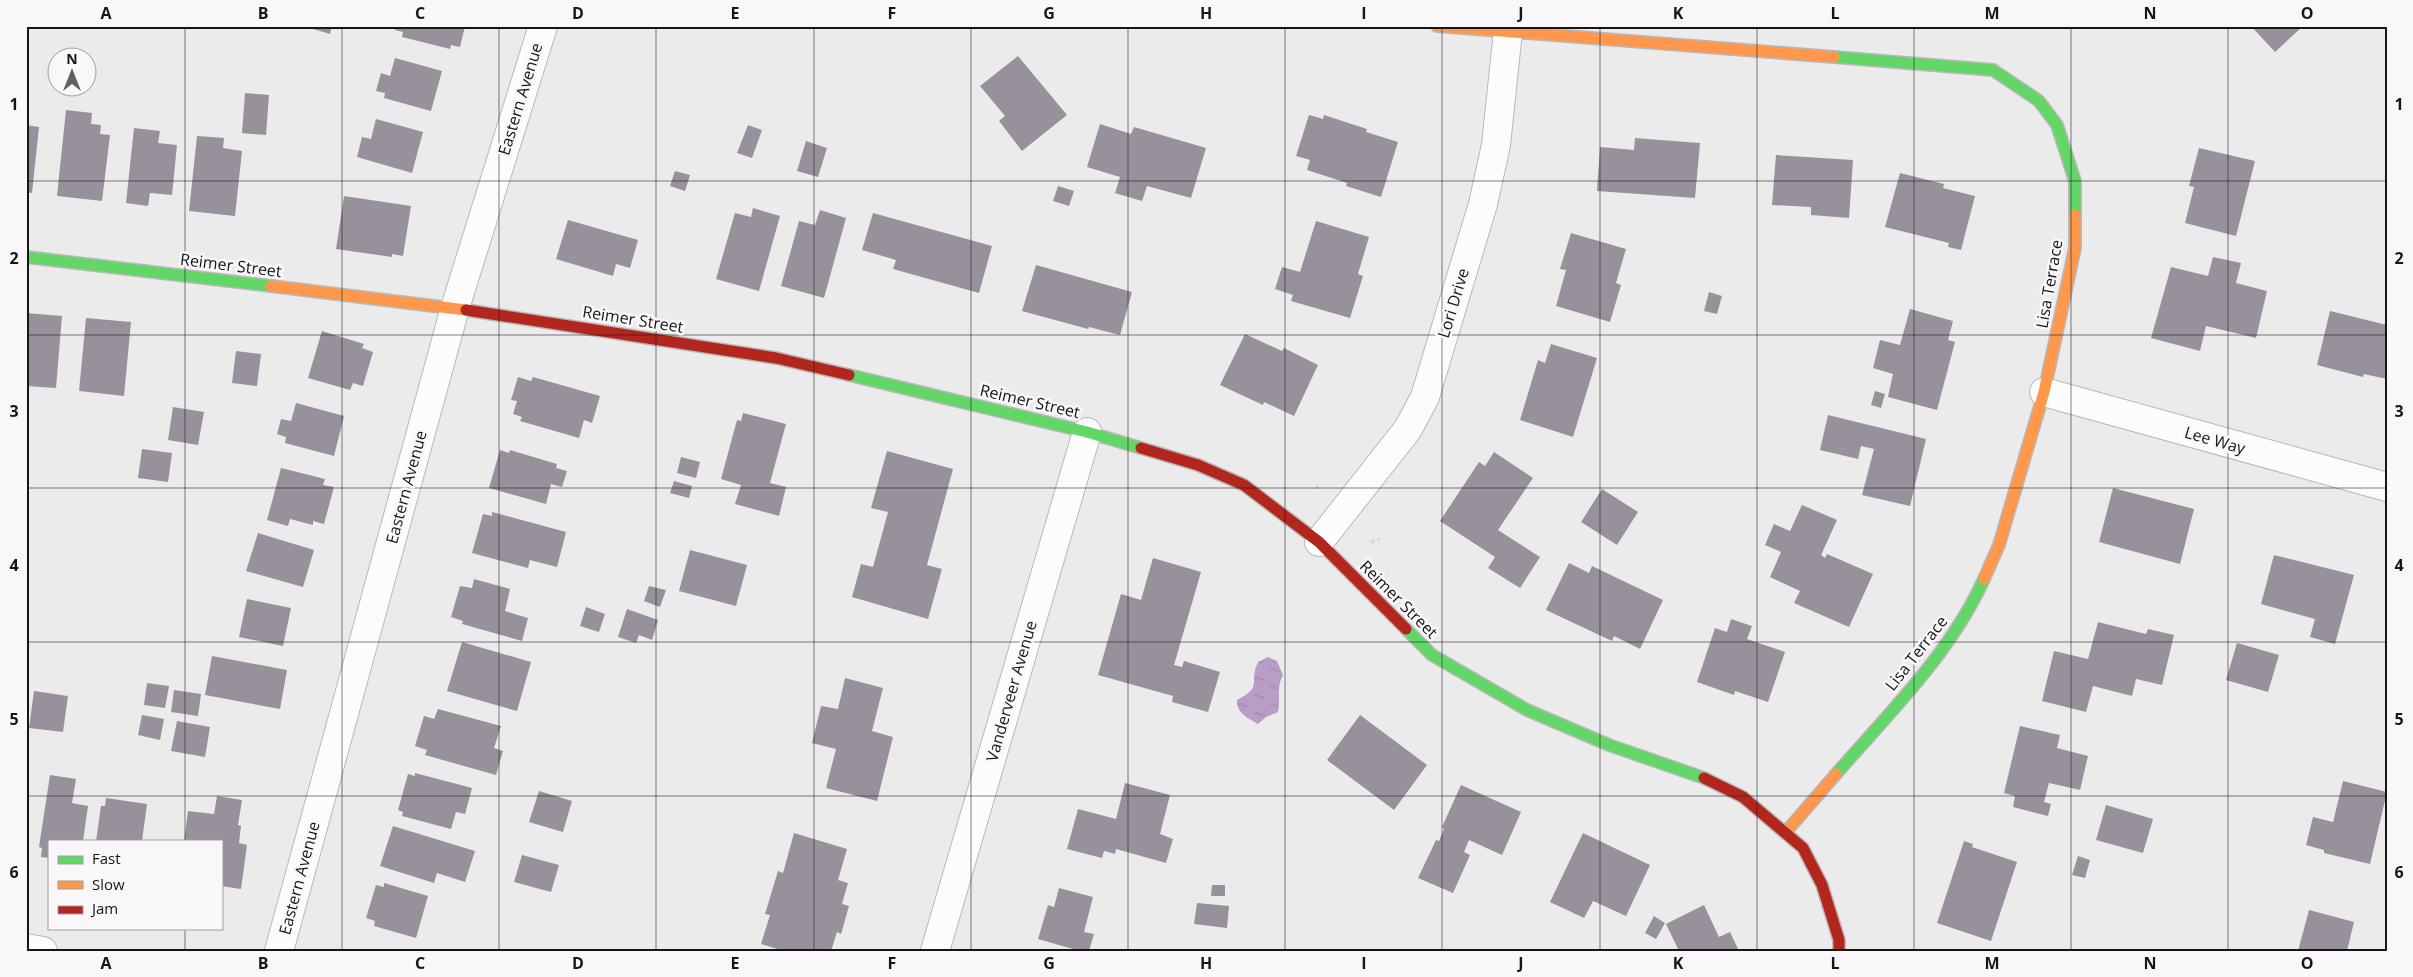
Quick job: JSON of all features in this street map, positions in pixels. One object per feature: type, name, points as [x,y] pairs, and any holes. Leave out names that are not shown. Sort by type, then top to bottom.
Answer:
[{"type":"street","name":"Eastern Avenue","points":[[279,951],[455,308],[543,26]]},
{"type":"street","name":"Lisa Terrace","points":[[1437,26],[1993,70],[2039,101],[2057,125],[2075,181],[2075,248],[2044,392],[1999,545],[1970,608],[1942,651],[1786,833]]},
{"type":"street","name":"Lori Drive","points":[[1319,542],[1408,429],[1425,397],[1488,179],[1496,145],[1508,31]]},
{"type":"street","name":"Reimer Street","points":[[26,257],[455,308],[776,358],[1087,432],[1198,465],[1244,485],[1319,542],[1432,655],[1527,710],[1609,745],[1710,781],[1743,797],[1802,848],[1822,885],[1838,940],[1839,951]]},
{"type":"street","name":"Lee Way","points":[[2044,392],[2387,487]]},
{"type":"street","name":"Vanderveer Avenue","points":[[935,951],[1087,432]]},
{"type":"street","points":[[26,948],[44,951]]},
{"type":"path","points":[[1317,489],[1318,483]]},
{"type":"path","points":[[1371,542],[1380,540]]},
{"type":"water","points":[[1268,657],[1277,661],[1283,675],[1279,689],[1279,707],[1278,712],[1266,717],[1258,724],[1241,712],[1237,705],[1237,700],[1253,687],[1255,669],[1258,662]]},
{"type":"building","points":[[303,26],[332,26],[330,34]]},
{"type":"building","points":[[396,26],[465,26],[460,47],[451,45],[450,49],[402,37],[403,32],[395,30]]},
{"type":"building","points":[[2251,26],[2301,26],[2302,27],[2275,52]]},
{"type":"building","points":[[1018,56],[1067,115],[1022,151],[999,121],[1005,116],[980,86]]},
{"type":"building","points":[[395,58],[442,71],[431,111],[384,98],[385,93],[376,91],[381,73],[390,76]]},
{"type":"building","points":[[245,93],[269,95],[266,135],[242,133]]},
{"type":"building","points":[[66,110],[92,113],[91,124],[101,125],[100,134],[110,135],[102,201],[57,196]]},
{"type":"building","points":[[1309,115],[1323,119],[1324,115],[1367,129],[1366,132],[1398,142],[1381,197],[1346,186],[1347,183],[1307,170],[1310,160],[1296,156]]},
{"type":"building","points":[[376,119],[423,132],[412,173],[357,157],[362,137],[371,139]]},
{"type":"building","points":[[1100,124],[1131,134],[1134,127],[1206,148],[1191,198],[1147,186],[1142,201],[1115,193],[1120,177],[1087,167]]},
{"type":"building","points":[[26,125],[39,127],[32,193],[26,192]]},
{"type":"building","points":[[748,125],[762,130],[752,158],[737,153]]},
{"type":"building","points":[[134,128],[160,131],[158,143],[177,145],[172,195],[150,193],[148,206],[126,203]]},
{"type":"building","points":[[197,136],[224,138],[223,148],[242,151],[235,216],[189,211]]},
{"type":"building","points":[[1635,138],[1700,143],[1695,198],[1597,191],[1600,147],[1634,150]]},
{"type":"building","points":[[806,141],[827,148],[818,177],[797,171]]},
{"type":"building","points":[[2199,148],[2255,161],[2236,236],[2185,223],[2194,187],[2189,186]]},
{"type":"building","points":[[1776,155],[1853,160],[1849,218],[1811,215],[1811,207],[1772,205]]},
{"type":"building","points":[[675,171],[690,175],[685,191],[670,186]]},
{"type":"building","points":[[1900,173],[1944,184],[1943,188],[1975,196],[1961,250],[1948,247],[1949,243],[1885,227]]},
{"type":"building","points":[[1058,186],[1074,191],[1069,206],[1053,201]]},
{"type":"building","points":[[344,196],[411,206],[403,256],[392,254],[392,257],[336,249]]},
{"type":"building","points":[[753,208],[780,216],[759,291],[716,279],[735,213],[751,217]]},
{"type":"building","points":[[820,210],[846,218],[824,298],[781,286],[799,221],[815,225]]},
{"type":"building","points":[[873,213],[992,246],[979,293],[893,269],[896,260],[862,250]]},
{"type":"building","points":[[568,220],[638,240],[630,268],[616,264],[613,276],[556,259]]},
{"type":"building","points":[[1316,221],[1369,237],[1358,274],[1363,276],[1350,318],[1291,301],[1293,295],[1275,289],[1282,267],[1300,272]]},
{"type":"building","points":[[1571,233],[1626,249],[1616,283],[1621,285],[1610,322],[1556,306],[1566,270],[1560,269]]},
{"type":"building","points":[[2213,257],[2241,263],[2236,283],[2267,291],[2256,338],[2206,326],[2200,351],[2151,338],[2171,267],[2208,276]]},
{"type":"building","points":[[1036,265],[1132,292],[1120,335],[1089,327],[1088,329],[1022,311]]},
{"type":"building","points":[[1709,292],[1722,296],[1717,314],[1704,311]]},
{"type":"building","points":[[1910,309],[1953,321],[1948,340],[1955,342],[1937,410],[1888,397],[1893,374],[1873,368],[1880,340],[1900,345]]},
{"type":"building","points":[[2330,311],[2387,325],[2387,379],[2364,374],[2363,377],[2317,365]]},
{"type":"building","points":[[26,313],[62,316],[56,388],[26,386]]},
{"type":"building","points":[[86,318],[131,322],[124,396],[79,391]]},
{"type":"building","points":[[322,331],[364,344],[362,348],[373,352],[363,386],[353,383],[350,390],[308,378]]},
{"type":"building","points":[[1245,334],[1282,351],[1284,348],[1318,365],[1294,416],[1264,402],[1263,405],[1220,385]]},
{"type":"building","points":[[1551,344],[1597,358],[1573,437],[1520,420],[1538,360],[1545,363]]},
{"type":"building","points":[[236,351],[261,354],[257,386],[232,383]]},
{"type":"building","points":[[518,377],[531,381],[533,377],[600,396],[592,423],[584,420],[579,438],[520,421],[522,417],[513,414],[517,401],[511,400]]},
{"type":"building","points":[[1875,391],[1885,394],[1881,408],[1871,405]]},
{"type":"building","points":[[296,403],[344,416],[334,456],[285,443],[286,437],[277,434],[281,419],[291,421]]},
{"type":"building","points":[[173,407],[204,412],[198,445],[168,440]]},
{"type":"building","points":[[743,413],[786,424],[770,483],[786,487],[779,516],[735,504],[741,485],[721,479],[737,420],[741,421]]},
{"type":"building","points":[[1828,415],[1926,439],[1910,506],[1862,495],[1874,449],[1861,446],[1858,459],[1820,450]]},
{"type":"building","points":[[142,449],[172,453],[168,482],[138,478]]},
{"type":"building","points":[[500,450],[509,453],[510,450],[557,464],[556,468],[567,471],[562,487],[551,484],[546,504],[489,488]]},
{"type":"building","points":[[887,451],[953,469],[927,565],[942,569],[928,619],[852,597],[861,564],[873,567],[888,512],[871,508]]},
{"type":"building","points":[[1494,452],[1533,478],[1498,530],[1540,557],[1520,588],[1488,568],[1495,557],[1440,521],[1479,462],[1485,466]]},
{"type":"building","points":[[681,457],[700,462],[696,478],[677,473]]},
{"type":"building","points":[[281,468],[325,479],[323,485],[334,487],[324,524],[313,521],[313,525],[290,519],[288,526],[267,520]]},
{"type":"building","points":[[674,481],[692,486],[689,498],[670,493]]},
{"type":"building","points":[[2113,488],[2194,509],[2180,564],[2099,542]]},
{"type":"building","points":[[1602,489],[1638,512],[1617,545],[1581,522]]},
{"type":"building","points":[[1802,505],[1837,520],[1821,555],[1825,558],[1827,554],[1873,574],[1849,627],[1794,603],[1800,591],[1770,577],[1781,552],[1765,545],[1774,524],[1790,531]]},
{"type":"building","points":[[492,512],[566,532],[557,567],[530,560],[528,568],[472,553],[483,514],[492,516]]},
{"type":"building","points":[[258,533],[314,550],[303,587],[246,571]]},
{"type":"building","points":[[690,550],[747,565],[736,606],[679,591]]},
{"type":"building","points":[[2274,555],[2354,575],[2335,644],[2310,637],[2315,619],[2261,604]]},
{"type":"building","points":[[1153,558],[1201,572],[1174,665],[1182,667],[1184,661],[1220,672],[1208,712],[1172,702],[1173,696],[1098,675],[1121,594],[1141,600]]},
{"type":"building","points":[[1569,563],[1589,573],[1592,566],[1663,600],[1640,649],[1614,636],[1612,641],[1546,610]]},
{"type":"building","points":[[474,579],[510,589],[505,611],[528,618],[522,641],[462,624],[463,621],[451,617],[460,586],[472,588]]},
{"type":"building","points":[[649,586],[666,590],[660,607],[644,601]]},
{"type":"building","points":[[247,599],[291,608],[283,646],[239,637]]},
{"type":"building","points":[[586,607],[605,614],[599,632],[580,626]]},
{"type":"building","points":[[627,609],[658,620],[652,640],[639,635],[636,643],[618,637]]},
{"type":"building","points":[[1731,619],[1752,626],[1747,639],[1785,652],[1768,702],[1735,691],[1734,695],[1697,682],[1715,628],[1727,632]]},
{"type":"building","points":[[2098,622],[2146,634],[2148,629],[2174,635],[2162,685],[2136,679],[2132,696],[2093,686],[2086,712],[2042,701],[2054,651],[2088,659]]},
{"type":"building","points":[[462,642],[531,662],[517,711],[447,691]]},
{"type":"building","points":[[2237,643],[2279,655],[2268,692],[2226,680]]},
{"type":"building","points":[[212,656],[287,670],[280,709],[205,695]]},
{"type":"building","points":[[845,678],[883,688],[872,731],[893,737],[877,801],[826,788],[836,749],[812,743],[821,706],[838,709]]},
{"type":"building","points":[[147,683],[169,686],[165,708],[144,705]]},
{"type":"building","points":[[174,690],[201,694],[198,716],[171,712]]},
{"type":"building","points":[[34,691],[68,696],[63,732],[29,728]]},
{"type":"building","points":[[438,709],[501,726],[494,748],[503,751],[496,775],[425,755],[427,750],[415,746],[424,716],[434,719]]},
{"type":"building","points":[[142,715],[164,719],[160,740],[138,735]]},
{"type":"building","points":[[1360,715],[1427,765],[1394,810],[1327,760]]},
{"type":"building","points":[[177,721],[210,727],[205,757],[171,751]]},
{"type":"building","points":[[2020,726],[2060,735],[2057,748],[2088,756],[2080,790],[2049,783],[2044,802],[2051,804],[2048,816],[2013,807],[2015,796],[2004,793]]},
{"type":"building","points":[[415,773],[472,788],[465,814],[456,812],[451,829],[402,816],[403,812],[398,810],[408,774],[415,776]]},
{"type":"building","points":[[50,775],[76,779],[72,803],[88,806],[83,840],[48,840],[48,858],[41,857],[42,848],[39,847]]},
{"type":"building","points":[[2343,781],[2387,792],[2370,864],[2324,853],[2324,850],[2306,845],[2313,817],[2333,822]]},
{"type":"building","points":[[1125,783],[1170,795],[1160,834],[1173,839],[1166,863],[1116,849],[1115,854],[1104,851],[1102,858],[1067,849],[1078,809],[1116,819]]},
{"type":"building","points":[[1461,785],[1521,812],[1502,855],[1469,840],[1464,852],[1470,855],[1453,893],[1418,878],[1436,840],[1439,841],[1444,829],[1442,827]]},
{"type":"building","points":[[539,791],[572,801],[563,832],[529,822]]},
{"type":"building","points":[[217,796],[242,800],[238,825],[241,826],[239,843],[247,845],[241,889],[222,886],[222,840],[184,840],[188,811],[214,814]]},
{"type":"building","points":[[106,798],[147,804],[142,840],[96,840],[101,806],[105,806]]},
{"type":"building","points":[[2106,805],[2153,819],[2143,853],[2096,840]]},
{"type":"building","points":[[393,826],[475,851],[465,882],[437,873],[434,883],[380,866]]},
{"type":"building","points":[[794,833],[847,849],[838,880],[848,883],[842,904],[849,906],[841,934],[837,932],[831,951],[784,951],[761,944],[770,915],[765,914],[778,871],[783,873]]},
{"type":"building","points":[[1583,833],[1650,865],[1626,916],[1593,901],[1584,918],[1550,902]]},
{"type":"building","points":[[1964,841],[1973,844],[1972,847],[2017,862],[1991,941],[1937,923]]},
{"type":"building","points":[[522,855],[559,865],[551,892],[514,882]]},
{"type":"building","points":[[2078,856],[2090,860],[2085,878],[2072,875]]},
{"type":"building","points":[[384,883],[428,896],[416,938],[374,926],[375,921],[366,918],[376,885],[384,887]]},
{"type":"building","points":[[1212,885],[1225,885],[1225,896],[1211,896]]},
{"type":"building","points":[[1059,888],[1093,897],[1084,932],[1094,934],[1089,951],[1080,951],[1038,939],[1048,905],[1054,907]]},
{"type":"building","points":[[1197,903],[1229,906],[1227,928],[1194,924]]},
{"type":"building","points":[[1704,905],[1719,937],[1730,932],[1739,951],[1679,951],[1666,924]]},
{"type":"building","points":[[2309,910],[2354,922],[2347,951],[2298,951]]},
{"type":"building","points":[[1654,916],[1665,923],[1656,939],[1645,933]]},
{"type":"traffic: fast","points":[[1834,57],[1993,70],[2039,101],[2057,125],[2075,181],[2075,215]]},
{"type":"traffic: fast","points":[[26,257],[271,286]]},
{"type":"traffic: fast","points":[[849,375],[1087,432],[1141,448]]},
{"type":"traffic: fast","points":[[1836,774],[1936,658],[1954,633],[1984,579]]},
{"type":"traffic: fast","points":[[1406,629],[1432,655],[1527,710],[1609,745],[1704,778]]},
{"type":"traffic: slow","points":[[1437,26],[1834,57]]},
{"type":"traffic: slow","points":[[1984,579],[1999,545],[2044,392],[2075,248],[2075,215]]},
{"type":"traffic: slow","points":[[271,286],[466,310]]},
{"type":"traffic: slow","points":[[1785,833],[1836,774]]},
{"type":"traffic: jam","points":[[466,310],[776,358],[849,375]]},
{"type":"traffic: jam","points":[[1141,448],[1198,465],[1244,485],[1319,542],[1406,629]]},
{"type":"traffic: jam","points":[[1704,778],[1743,797],[1803,848],[1822,885],[1839,940],[1839,951]]}]
